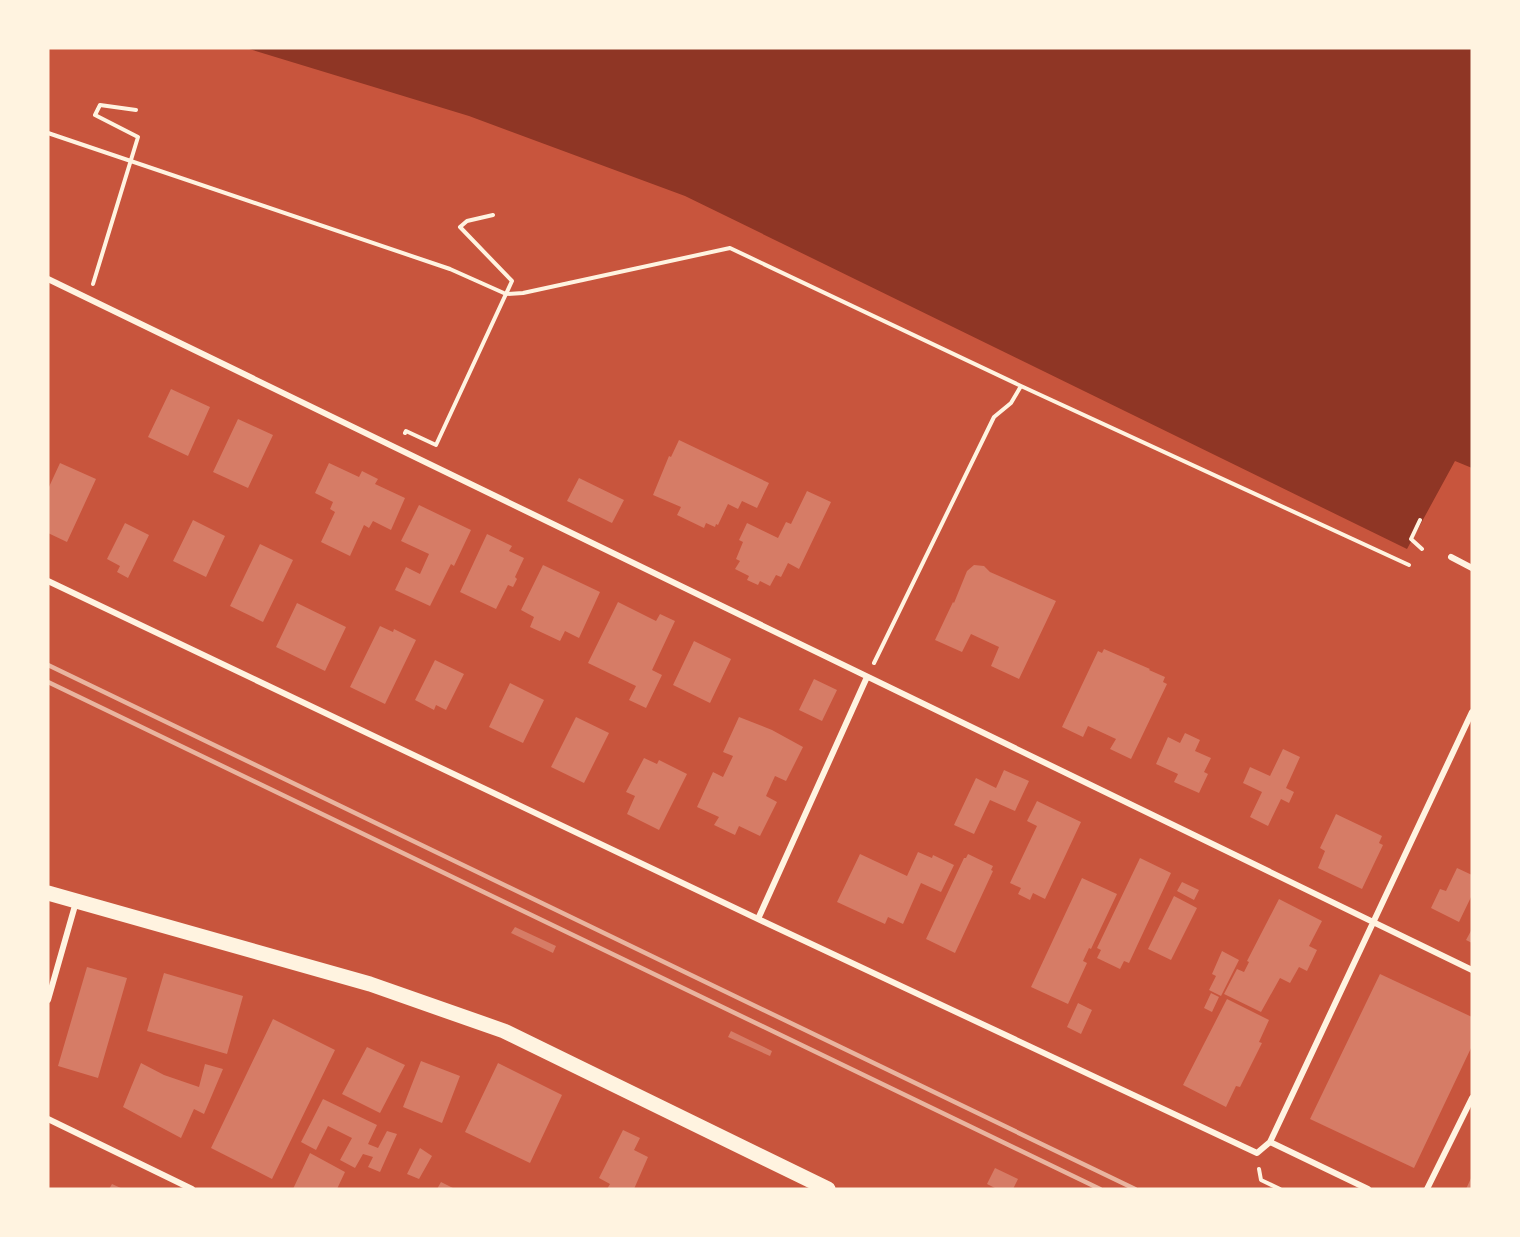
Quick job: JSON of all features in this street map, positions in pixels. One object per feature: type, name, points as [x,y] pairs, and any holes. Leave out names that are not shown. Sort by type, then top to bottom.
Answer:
[{"type":"main road","points":[[48,893],[370,984],[504,1031],[828,1189]]},
{"type":"street","points":[[48,279],[1472,970]]},
{"type":"street","points":[[1451,557],[1472,568]]},
{"type":"street","points":[[48,581],[758,919],[1257,1153],[1270,1142],[1472,712]]},
{"type":"street","points":[[758,919],[867,677]]},
{"type":"street","points":[[48,1000],[76,902]]},
{"type":"street","points":[[1427,1189],[1472,1098]]},
{"type":"street","points":[[48,1119],[192,1189]]},
{"type":"street","points":[[1270,1142],[1368,1189]]},
{"type":"path","points":[[89,298],[138,137],[95,115],[100,105],[136,110]]},
{"type":"path","points":[[48,133],[450,269],[506,294],[523,293],[730,248],[1021,386],[1408,564]]},
{"type":"path","points":[[399,448],[406,431],[436,445],[512,281],[460,227],[467,221],[493,215]]},
{"type":"path","points":[[867,677],[994,417],[1011,403],[1021,386]]},
{"type":"path","points":[[1420,520],[1411,539],[1422,549]]},
{"type":"path","points":[[1261,1180],[1280,1189]]},
{"type":"shaded area","points":[[246,48],[1472,48],[1472,468],[1455,461],[1407,549],[685,196],[469,116]]},
{"type":"building","points":[[171,389],[210,407],[188,456],[148,437]]},
{"type":"building","points":[[238,419],[273,435],[248,488],[213,472]]},
{"type":"building","points":[[679,440],[769,483],[757,508],[742,501],[738,509],[728,504],[718,525],[716,524],[715,527],[706,523],[704,528],[677,515],[681,507],[653,495],[669,456],[671,457]]},
{"type":"building","points":[[60,463],[96,479],[67,542],[48,533],[48,489]]},
{"type":"building","points":[[329,463],[359,477],[362,471],[378,479],[375,484],[405,498],[391,530],[373,521],[369,528],[364,525],[350,556],[321,542],[335,512],[330,509],[333,502],[315,493]]},
{"type":"building","points":[[579,478],[624,500],[612,523],[567,501]]},
{"type":"building","points":[[807,491],[831,502],[799,569],[788,563],[781,577],[776,575],[770,586],[760,581],[758,585],[747,580],[749,576],[735,569],[740,561],[736,559],[743,542],[739,540],[747,523],[778,538],[786,522],[791,524]]},
{"type":"building","points":[[419,505],[471,530],[454,566],[451,564],[430,606],[395,590],[406,567],[420,574],[429,554],[401,541]]},
{"type":"building","points":[[193,520],[225,536],[206,577],[173,561]]},
{"type":"building","points":[[125,523],[149,535],[128,578],[117,572],[120,566],[107,559]]},
{"type":"building","points":[[487,534],[512,546],[509,551],[524,558],[513,587],[508,585],[496,609],[460,592]]},
{"type":"building","points":[[260,544],[293,560],[263,622],[230,606]]},
{"type":"building","points":[[543,565],[600,592],[579,638],[565,631],[560,641],[530,627],[534,617],[521,610]]},
{"type":"building","points":[[974,565],[984,566],[990,572],[1056,601],[1019,679],[991,666],[999,647],[971,634],[962,652],[935,640],[967,571]]},
{"type":"building","points":[[618,602],[656,621],[660,614],[675,621],[652,670],[662,675],[646,708],[629,700],[636,686],[588,663]]},
{"type":"building","points":[[297,603],[346,627],[325,671],[276,647]]},
{"type":"building","points":[[380,626],[393,632],[394,629],[416,640],[385,704],[350,687]]},
{"type":"building","points":[[694,641],[731,659],[710,703],[673,685]]},
{"type":"building","points":[[1104,649],[1165,677],[1163,682],[1167,684],[1131,759],[1110,749],[1116,739],[1088,726],[1083,737],[1062,727],[1098,651],[1102,653]]},
{"type":"building","points":[[435,660],[464,674],[446,710],[436,705],[434,710],[415,700]]},
{"type":"building","points":[[814,679],[837,690],[822,721],[799,710]]},
{"type":"building","points":[[510,683],[544,700],[523,743],[489,727]]},
{"type":"building","points":[[576,717],[609,733],[584,783],[551,767]]},
{"type":"building","points":[[739,717],[772,730],[803,747],[786,781],[775,776],[766,796],[777,802],[760,836],[739,826],[735,835],[714,825],[719,817],[697,807],[713,772],[723,777],[733,756],[723,752]]},
{"type":"building","points":[[1185,733],[1200,740],[1195,751],[1211,758],[1204,772],[1208,774],[1199,793],[1174,782],[1178,774],[1156,764],[1168,737],[1180,743]]},
{"type":"building","points":[[1283,749],[1300,757],[1286,788],[1294,792],[1289,803],[1281,799],[1268,826],[1250,817],[1262,792],[1243,783],[1250,767],[1270,776]]},
{"type":"building","points":[[644,758],[657,764],[659,760],[687,774],[659,830],[627,814],[635,796],[626,792]]},
{"type":"building","points":[[1004,770],[1029,781],[1015,811],[990,800],[974,834],[954,825],[976,778],[996,788]]},
{"type":"building","points":[[1037,801],[1081,822],[1045,899],[1033,893],[1030,900],[1018,894],[1021,888],[1010,883],[1037,826],[1027,821]]},
{"type":"building","points":[[1336,814],[1382,836],[1379,843],[1383,845],[1362,889],[1318,868],[1325,851],[1320,848]]},
{"type":"building","points":[[918,852],[932,858],[933,855],[954,865],[941,892],[921,883],[903,924],[888,917],[885,924],[837,902],[860,854],[907,876]]},
{"type":"building","points":[[968,854],[993,866],[991,870],[993,871],[955,953],[926,939],[964,858]]},
{"type":"building","points":[[1140,858],[1171,873],[1129,963],[1124,961],[1120,969],[1097,958],[1101,950],[1097,948]]},
{"type":"building","points":[[1457,868],[1472,875],[1472,895],[1459,922],[1431,908],[1440,889],[1446,891]]},
{"type":"building","points":[[1082,878],[1117,894],[1083,961],[1087,963],[1068,1004],[1031,987]]},
{"type":"building","points":[[1182,882],[1199,890],[1194,900],[1177,891]]},
{"type":"building","points":[[1174,896],[1197,908],[1171,960],[1148,949]]},
{"type":"building","points":[[1279,899],[1322,921],[1309,946],[1317,950],[1307,971],[1299,967],[1290,983],[1280,978],[1261,1012],[1224,994],[1237,969],[1244,972],[1249,962],[1247,961]]},
{"type":"building","points":[[515,927],[556,946],[553,953],[511,933]]},
{"type":"building","points":[[1472,929],[1472,943],[1466,940]]},
{"type":"building","points":[[1222,951],[1239,960],[1221,996],[1209,990],[1216,976],[1212,974]]},
{"type":"building","points":[[87,967],[127,978],[98,1078],[58,1066]]},
{"type":"building","points":[[164,973],[243,996],[227,1054],[147,1031]]},
{"type":"building","points":[[1380,974],[1472,1017],[1472,1046],[1414,1168],[1310,1119]]},
{"type":"building","points":[[1211,993],[1219,997],[1212,1012],[1204,1008]]},
{"type":"building","points":[[1227,999],[1269,1020],[1259,1042],[1262,1043],[1240,1087],[1236,1086],[1226,1107],[1183,1085]]},
{"type":"building","points":[[1078,1003],[1092,1010],[1081,1034],[1067,1027]]},
{"type":"building","points":[[273,1019],[335,1050],[272,1179],[211,1148]]},
{"type":"building","points":[[731,1031],[772,1051],[770,1056],[728,1037]]},
{"type":"building","points":[[367,1047],[405,1065],[380,1113],[342,1094]]},
{"type":"building","points":[[421,1061],[460,1076],[442,1123],[403,1107]]},
{"type":"building","points":[[141,1063],[164,1075],[199,1087],[205,1064],[223,1069],[204,1114],[194,1109],[181,1138],[123,1107]]},
{"type":"building","points":[[498,1063],[562,1095],[530,1163],[465,1132]]},
{"type":"building","points":[[323,1099],[377,1125],[368,1144],[378,1148],[387,1131],[397,1134],[380,1172],[368,1167],[373,1157],[363,1154],[355,1168],[340,1160],[352,1138],[328,1126],[316,1150],[301,1142]]},
{"type":"building","points":[[623,1130],[640,1138],[634,1150],[648,1157],[634,1189],[607,1189],[610,1184],[599,1178]]},
{"type":"building","points":[[420,1148],[432,1156],[419,1179],[407,1174]]},
{"type":"building","points":[[310,1153],[345,1172],[337,1189],[293,1189]]},
{"type":"building","points":[[995,1168],[1018,1179],[1013,1189],[997,1189],[987,1184]]},
{"type":"building","points":[[1472,1176],[1472,1189],[1466,1189]]},
{"type":"building","points":[[441,1182],[455,1189],[437,1189]]},
{"type":"building","points":[[112,1184],[123,1189],[109,1189]]},
{"type":"railway","points":[[48,665],[1135,1189]]},
{"type":"railway","points":[[48,682],[1100,1189]]}]
